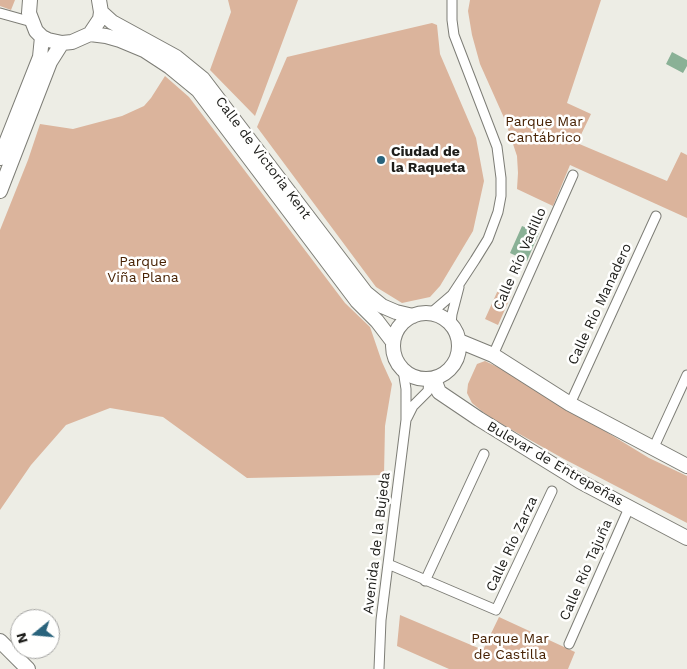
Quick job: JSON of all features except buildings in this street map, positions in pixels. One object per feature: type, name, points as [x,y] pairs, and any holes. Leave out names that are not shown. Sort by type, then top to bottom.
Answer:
[{"type":"street","points":[[30,0],[29,13],[36,31],[42,37],[54,43],[72,42],[90,34],[100,19],[100,6]]},
{"type":"street","points":[[431,313],[446,319],[456,332],[459,341],[458,358],[445,374],[431,379],[418,378],[403,370],[395,357],[393,342],[398,329],[413,316],[431,313],[452,295],[488,238],[495,221],[501,196],[497,147],[454,35],[452,0]]},
{"type":"street","name":"Calle de Victoria Kent","points":[[100,6],[112,22],[176,57],[203,79],[366,293],[382,306],[413,316]]},
{"type":"street","points":[[0,13],[32,22]]},
{"type":"street","name":"Calle de Victoria Kent","points":[[90,34],[120,40],[144,50],[170,67],[198,90],[357,301],[393,342]]},
{"type":"street","points":[[0,158],[40,57],[42,37]]},
{"type":"street","points":[[0,191],[50,62],[62,43]]},
{"type":"street","name":"Calle Río Vadillo","points":[[493,355],[573,175]]},
{"type":"street","name":"Calle Río Manadero","points":[[570,404],[656,216]]},
{"type":"street","points":[[451,324],[460,284]]},
{"type":"street","points":[[459,341],[493,355],[570,404],[687,466]]},
{"type":"street","name":"Avenida de la Bujeda","points":[[379,669],[381,620],[406,420],[406,389],[403,370]]},
{"type":"street","points":[[653,449],[687,375]]},
{"type":"street","name":"Avenida de la Bujeda","points":[[406,420],[413,406],[428,391],[431,379]]},
{"type":"street","name":"Bulevar de Entrepeñas","points":[[431,379],[439,392],[479,419],[581,482],[687,538]]},
{"type":"street","points":[[425,581],[484,454]]},
{"type":"street","name":"Calle Río Zarza","points":[[388,564],[496,610],[552,491]]},
{"type":"street","name":"Calle Río Tajuña","points":[[568,644],[629,508]]},
{"type":"street","points":[[0,641],[28,669]]},
{"type":"green space","points":[[0,0],[15,0],[11,10],[0,6]]},
{"type":"green space","points":[[228,0],[298,0],[255,116],[210,70],[231,12]]},
{"type":"green space","name":"Parque Mar Cantábrico","points":[[470,0],[601,0],[567,103],[591,114],[577,143],[667,181],[681,152],[687,155],[687,218],[570,165],[553,206],[517,189],[517,156],[505,120],[480,64],[468,11]]},
{"type":"green space","name":"Ciudad de la Raqueta","points":[[432,23],[437,25],[440,54],[476,138],[484,181],[473,231],[440,286],[430,297],[402,303],[376,287],[257,127],[287,57]]},
{"type":"green space","name":"Parque Viña Plana","points":[[165,76],[189,97],[345,303],[370,327],[392,384],[385,426],[384,475],[247,478],[163,417],[110,408],[66,425],[31,465],[0,510],[0,230],[40,124],[73,129],[122,116],[144,106]]},
{"type":"green space","points":[[498,290],[511,296],[498,325],[485,319]]},
{"type":"green space","points":[[485,361],[510,373],[649,458],[687,476],[687,523],[564,459],[489,417],[472,403],[467,393],[468,384],[477,364]]},
{"type":"green space","name":"Parque Mar de Castilla","points":[[400,615],[483,650],[499,617],[575,652],[568,669],[449,669],[397,646]]},
{"type":"shaded area","points":[[672,52],[687,60],[687,66],[683,73],[666,64]]},
{"type":"shaded area","points":[[522,226],[539,233],[527,261],[510,253]]},
{"type":"place","name":"Ciudad de la Raqueta","points":[[381,160]]}]
